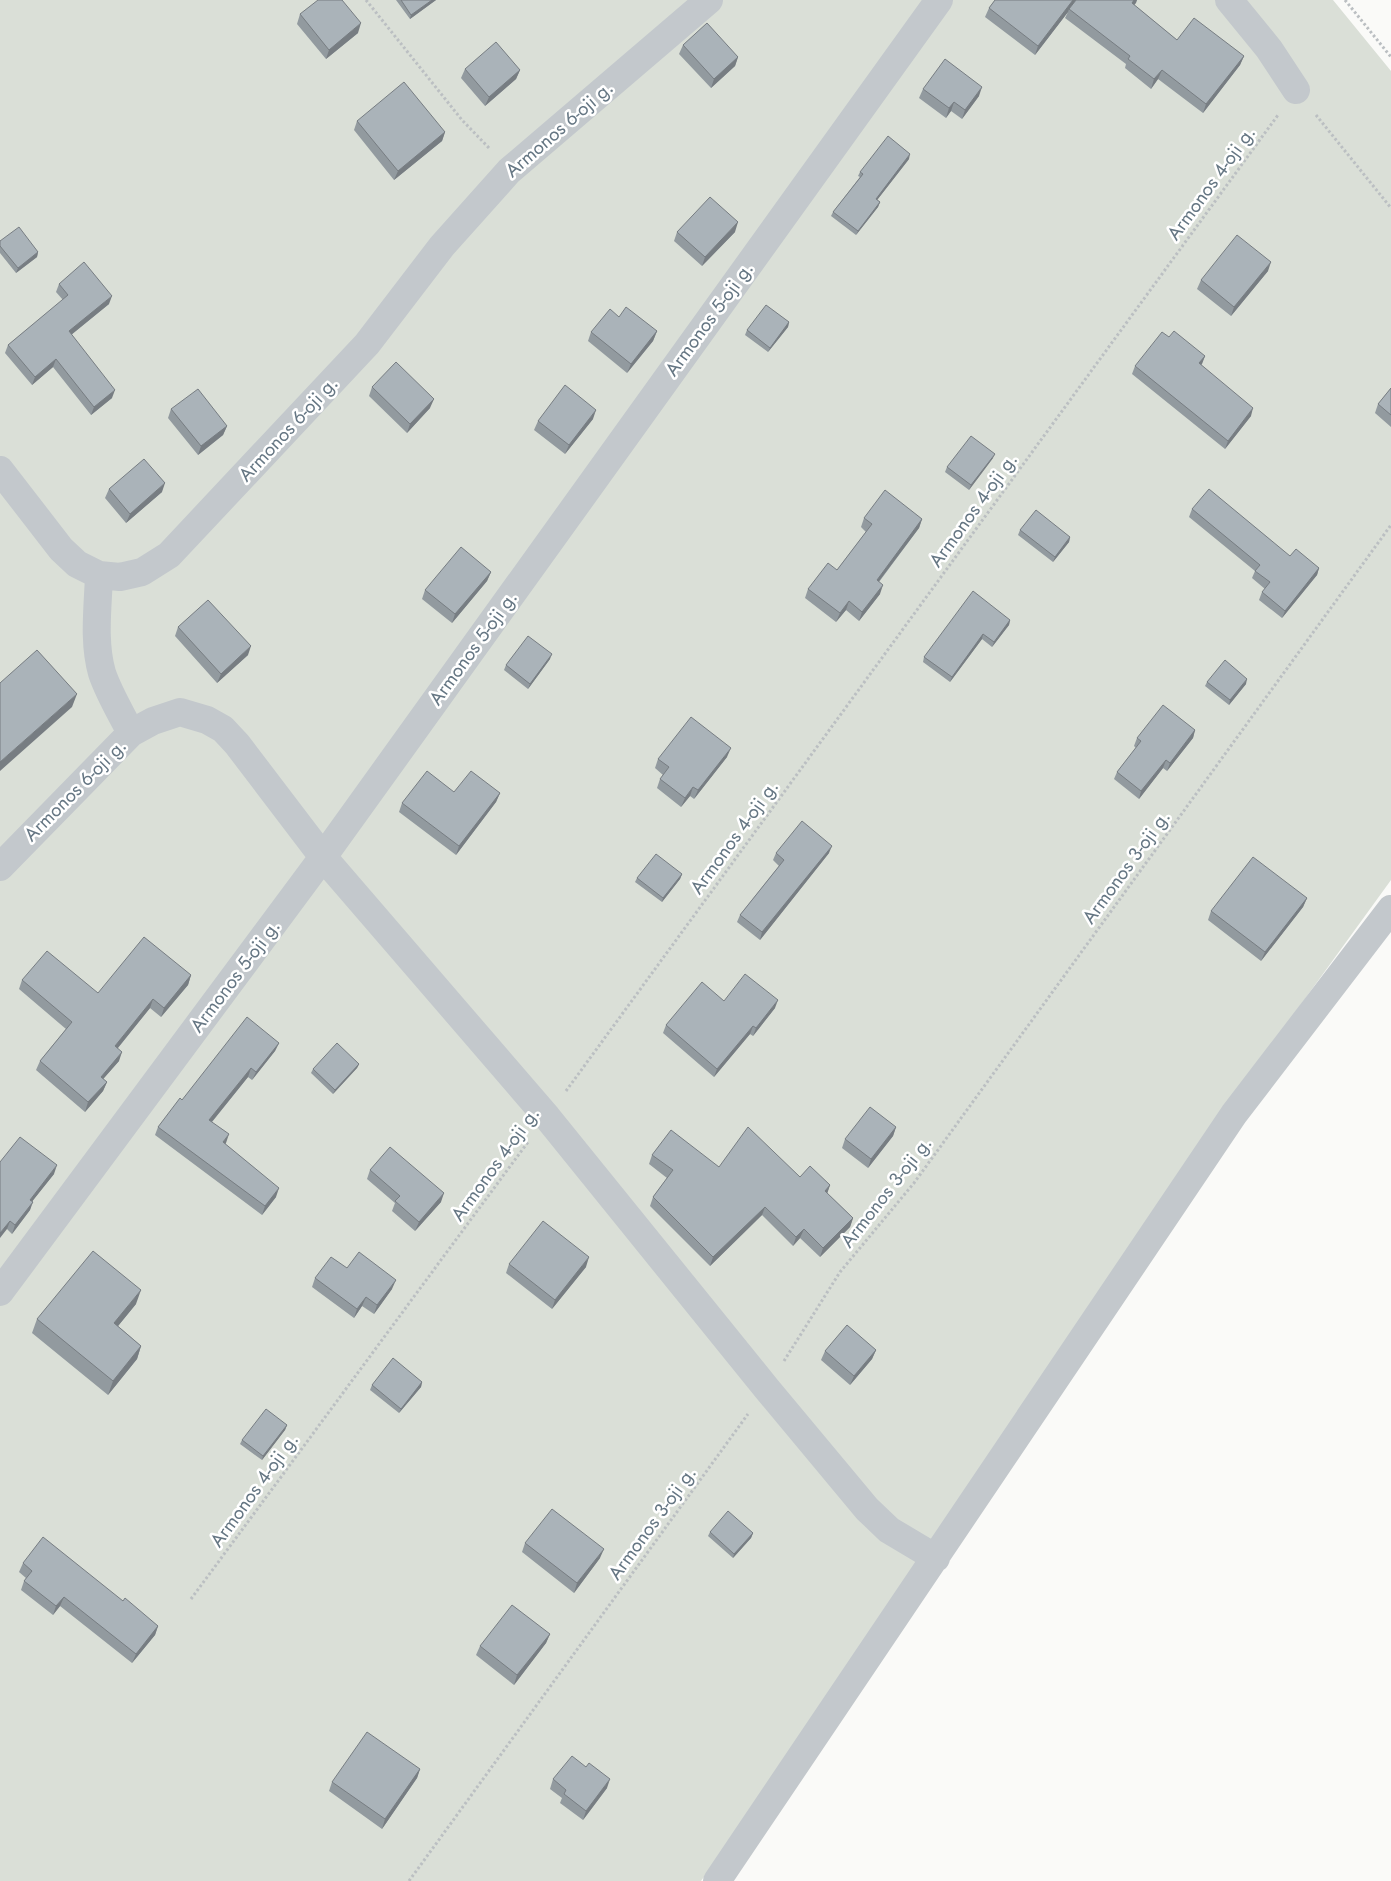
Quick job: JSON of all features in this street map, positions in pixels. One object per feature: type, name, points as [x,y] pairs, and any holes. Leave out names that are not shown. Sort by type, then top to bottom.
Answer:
[{"type":"street","name":"Armonos 6-oji g.","points":[[0,867],[131,732],[110,692],[102,671],[97,636],[99,575],[120,577],[142,572],[169,555],[367,344],[442,246],[509,170],[708,0]]},
{"type":"street","name":"Armonos 5-oji g.","points":[[0,1292],[324,856],[939,0]]},
{"type":"street","points":[[1229,0],[1269,49],[1296,90]]},
{"type":"street","points":[[0,470],[61,549],[77,564],[99,575]]},
{"type":"street","points":[[131,732],[153,721],[180,712],[207,720],[223,729],[237,744],[324,856],[547,1117],[766,1389],[867,1509],[890,1530],[936,1558]]},
{"type":"street","points":[[717,1881],[1234,1114],[1391,909]]},
{"type":"path","points":[[366,0],[462,120],[509,170]]},
{"type":"path","points":[[1345,0],[1391,57]]},
{"type":"path","points":[[1296,90],[1391,208]]},
{"type":"path","name":"Armonos 4-oji g.","points":[[192,1599],[547,1117],[1296,90]]},
{"type":"path","name":"Armonos 3-oji g.","points":[[410,1881],[766,1389],[840,1272],[914,1183],[1391,525]]},
{"type":"shaded area","points":[[0,0],[1333,0],[1391,71],[1391,880],[1207,1134],[754,1807],[701,1881],[0,1881]]},
{"type":"building","points":[[318,0],[342,0],[361,23],[329,50],[300,14]]},
{"type":"building","points":[[401,0],[432,0],[411,15]]},
{"type":"building","points":[[995,0],[1073,0],[1038,46],[989,8]]},
{"type":"building","points":[[1076,0],[1134,0],[1132,3],[1177,40],[1194,18],[1244,56],[1206,104],[1162,70],[1154,79],[1128,59],[1130,56],[1069,9]]},
{"type":"building","points":[[707,23],[738,57],[714,79],[683,45]]},
{"type":"building","points":[[496,42],[520,70],[489,97],[465,69]]},
{"type":"building","points":[[945,59],[982,87],[965,110],[954,102],[949,108],[923,89]]},
{"type":"building","points":[[404,82],[445,132],[398,171],[357,121]]},
{"type":"building","points":[[888,136],[910,154],[876,199],[880,202],[858,231],[833,212],[863,174],[860,172]]},
{"type":"building","points":[[710,197],[738,222],[705,257],[677,232]]},
{"type":"building","points":[[19,227],[38,252],[18,268],[0,246],[0,241]]},
{"type":"building","points":[[1237,235],[1271,262],[1234,307],[1201,280]]},
{"type":"building","points":[[84,262],[112,296],[69,331],[115,390],[94,407],[56,359],[35,377],[8,345],[68,295],[59,284]]},
{"type":"building","points":[[766,305],[789,322],[770,348],[747,330]]},
{"type":"building","points":[[626,307],[657,331],[631,364],[591,332],[610,309],[619,317]]},
{"type":"building","points":[[1174,331],[1205,356],[1199,363],[1253,408],[1228,441],[1135,366],[1162,332],[1169,337]]},
{"type":"building","points":[[396,362],[434,399],[410,424],[372,387]]},
{"type":"building","points":[[565,385],[596,410],[569,445],[538,421]]},
{"type":"building","points":[[1391,388],[1391,415],[1378,404]]},
{"type":"building","points":[[198,389],[227,426],[201,446],[171,409]]},
{"type":"building","points":[[971,436],[995,454],[971,485],[947,467]]},
{"type":"building","points":[[144,459],[165,483],[130,514],[109,489]]},
{"type":"building","points":[[1209,489],[1290,556],[1296,549],[1319,568],[1285,611],[1262,592],[1270,582],[1255,571],[1260,565],[1192,509]]},
{"type":"building","points":[[885,490],[922,519],[877,580],[883,585],[862,612],[849,601],[840,613],[808,589],[828,563],[837,570],[872,524],[864,518]]},
{"type":"building","points":[[1036,510],[1070,537],[1055,557],[1020,530]]},
{"type":"building","points":[[461,547],[491,572],[455,614],[425,590]]},
{"type":"building","points":[[973,591],[1010,620],[994,642],[983,634],[952,677],[924,657]]},
{"type":"building","points":[[208,600],[251,646],[221,674],[178,627]]},
{"type":"building","points":[[528,636],[552,654],[530,684],[506,665]]},
{"type":"building","points":[[37,650],[77,694],[0,762],[0,683]]},
{"type":"building","points":[[1225,660],[1247,679],[1230,700],[1207,682]]},
{"type":"building","points":[[1163,705],[1195,730],[1170,763],[1166,760],[1141,791],[1117,772],[1141,741],[1137,738]]},
{"type":"building","points":[[691,717],[731,748],[698,790],[693,787],[685,798],[660,779],[669,767],[658,759]]},
{"type":"building","points":[[427,771],[454,792],[471,771],[500,793],[459,846],[402,803]]},
{"type":"building","points":[[802,821],[832,846],[762,932],[740,915],[784,860],[776,853]]},
{"type":"building","points":[[656,854],[682,874],[663,898],[637,878]]},
{"type":"building","points":[[1253,857],[1307,898],[1265,952],[1211,911]]},
{"type":"building","points":[[144,937],[191,975],[164,1008],[153,999],[115,1046],[122,1052],[101,1077],[107,1082],[88,1102],[40,1061],[72,1022],[22,980],[47,951],[98,993]]},
{"type":"building","points":[[745,974],[778,1000],[756,1028],[753,1026],[717,1069],[666,1025],[702,982],[724,1001]]},
{"type":"building","points":[[247,1017],[279,1043],[256,1072],[251,1068],[209,1120],[229,1134],[223,1142],[279,1188],[265,1206],[158,1127],[180,1098],[182,1100]]},
{"type":"building","points":[[337,1043],[359,1064],[335,1090],[313,1069]]},
{"type":"building","points":[[870,1107],[896,1127],[871,1159],[845,1139]]},
{"type":"building","points":[[748,1127],[800,1177],[810,1166],[830,1185],[825,1191],[853,1218],[823,1248],[804,1229],[796,1237],[765,1207],[713,1257],[653,1197],[673,1170],[652,1155],[671,1130],[719,1167]]},
{"type":"building","points":[[20,1137],[57,1165],[30,1200],[33,1202],[15,1225],[10,1221],[0,1233],[0,1162]]},
{"type":"building","points":[[390,1147],[444,1193],[419,1222],[395,1201],[400,1196],[370,1170]]},
{"type":"building","points":[[543,1221],[589,1257],[555,1300],[509,1264]]},
{"type":"building","points":[[93,1251],[141,1290],[114,1323],[141,1346],[113,1381],[37,1319]]},
{"type":"building","points":[[359,1252],[396,1280],[377,1305],[366,1297],[357,1309],[315,1278],[331,1257],[347,1268]]},
{"type":"building","points":[[847,1325],[876,1350],[854,1376],[825,1351]]},
{"type":"building","points":[[393,1358],[422,1382],[401,1409],[372,1385]]},
{"type":"building","points":[[266,1409],[287,1425],[263,1456],[242,1440]]},
{"type":"building","points":[[552,1509],[604,1549],[577,1583],[525,1543]]},
{"type":"building","points":[[728,1511],[753,1533],[734,1554],[710,1532]]},
{"type":"building","points":[[43,1537],[123,1601],[125,1598],[158,1626],[136,1654],[64,1597],[56,1606],[24,1581],[32,1571],[23,1563]]},
{"type":"building","points":[[512,1605],[550,1634],[517,1675],[480,1646]]},
{"type":"building","points":[[367,1732],[420,1769],[385,1819],[332,1782]]},
{"type":"building","points":[[572,1756],[586,1767],[589,1763],[610,1779],[586,1811],[564,1794],[566,1790],[553,1779]]}]
